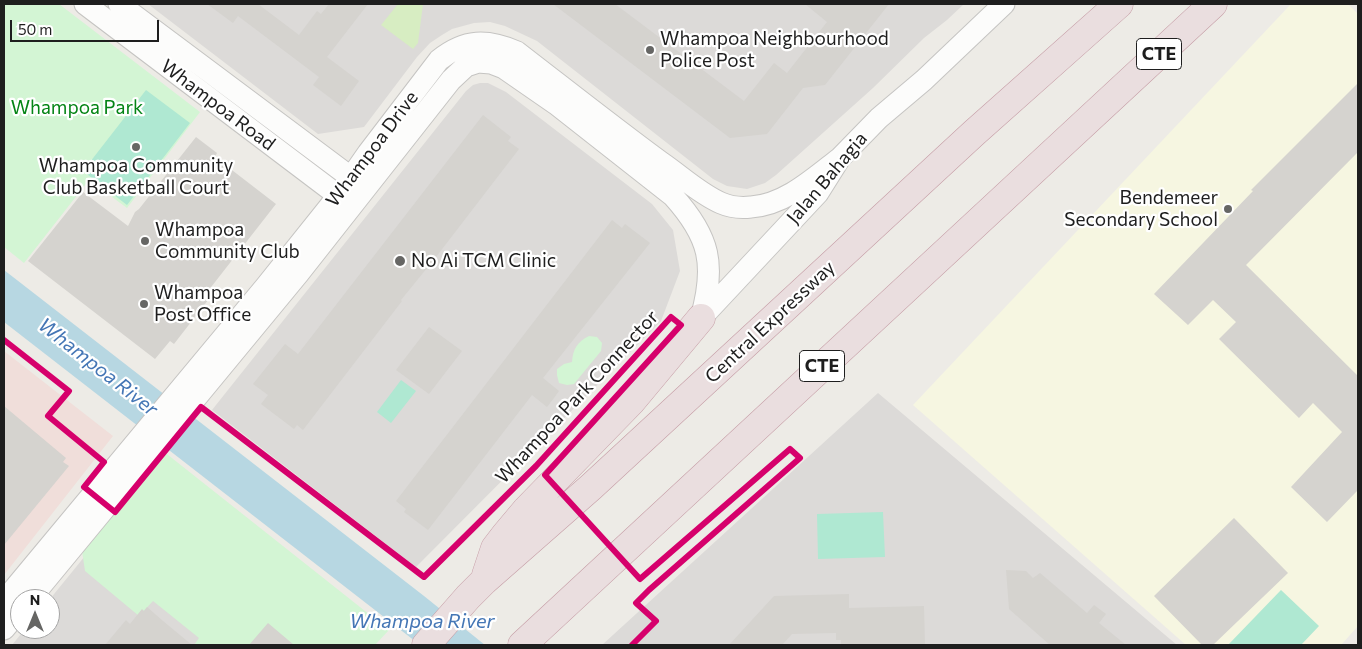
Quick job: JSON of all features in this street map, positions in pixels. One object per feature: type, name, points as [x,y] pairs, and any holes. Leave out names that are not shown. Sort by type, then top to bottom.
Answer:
[{"type":"highway","name":"Central Expressway","points":[[426,645],[476,589],[591,487],[974,133],[1119,4]]},
{"type":"highway","name":"CTE","points":[[523,644],[1214,4]]},
{"type":"highway","points":[[476,589],[495,548],[505,535],[526,510],[631,402],[701,318]]},
{"type":"street","name":"Whampoa Road","points":[[85,4],[345,201]]},
{"type":"street","name":"Whampoa Road","points":[[118,4],[358,183]]},
{"type":"street","name":"Jalan Bahagia","points":[[701,318],[818,192],[840,158],[879,118],[924,80],[1004,4]]},
{"type":"street","name":"Whampoa Drive","points":[[4,601],[144,446],[345,201],[439,60],[452,50],[468,44],[480,43],[505,47],[517,52],[650,154],[708,196],[723,204],[752,207],[768,204],[783,198],[840,158]]},
{"type":"street","name":"Whampoa Drive","points":[[358,183],[466,66],[478,62],[491,63],[504,68],[556,104],[673,196],[689,214],[698,228],[710,267],[708,292],[701,318]]},
{"type":"street","name":"Whampoa Drive","points":[[37,589],[144,446]]},
{"type":"shaded area","points":[[148,4],[964,4],[924,38],[873,88],[776,175],[765,183],[747,189],[727,186],[713,179],[537,41],[505,26],[490,22],[474,23],[452,29],[430,43],[417,57],[364,127],[318,134]]},
{"type":"shaded area","name":"Bendemeer Secondary School","points":[[1291,4],[1348,4],[1358,14],[1358,626],[1341,645],[1186,645],[913,405]]},
{"type":"shaded area","points":[[488,83],[506,92],[652,204],[673,230],[680,271],[661,321],[416,567],[212,410],[466,91],[473,85]]},
{"type":"shaded area","points":[[4,351],[113,436],[4,575]]},
{"type":"shaded area","points":[[878,393],[1177,645],[602,645]]},
{"type":"shaded area","points":[[155,470],[344,645],[12,645],[17,639],[60,639],[60,589],[58,589]]},
{"type":"green space","name":"Whampoa Park","points":[[4,4],[59,4],[200,112],[127,208],[89,180],[24,263],[4,247]]},
{"type":"green space","points":[[398,4],[423,4],[418,43],[413,49],[381,25]]},
{"type":"green space","name":"Whampoa Community Club Basketball Court","points":[[146,90],[190,123],[127,205],[83,171]]},
{"type":"green space","points":[[589,336],[597,337],[602,343],[601,351],[574,384],[559,383],[557,369],[564,364],[572,362],[576,346]]},
{"type":"green space","points":[[401,380],[416,391],[391,423],[377,412]]},
{"type":"green space","points":[[158,447],[389,630],[375,645],[194,645],[199,638],[153,601],[139,616],[85,571],[81,544]]},
{"type":"green space","points":[[883,512],[885,557],[818,559],[817,514]]},
{"type":"green space","points":[[1281,590],[1319,626],[1301,645],[1228,645]]},
{"type":"water","name":"Whampoa River","points":[[4,270],[485,645],[420,645],[4,322]]},
{"type":"building","points":[[207,4],[258,4],[299,35],[317,11],[321,14],[329,4],[368,4],[327,57],[359,81],[341,106],[313,85],[319,77],[238,16],[233,23]]},
{"type":"building","points":[[553,4],[615,4],[744,101],[774,63],[787,73],[827,22],[805,4],[889,4],[825,85],[803,88],[767,134],[730,138]]},
{"type":"building","points":[[1358,83],[1358,152],[1246,265],[1358,376],[1358,490],[1327,522],[1291,487],[1342,432],[1313,403],[1299,418],[1219,339],[1236,322],[1213,300],[1188,325],[1154,294],[1253,191],[1251,190]]},
{"type":"building","points":[[483,115],[511,137],[508,141],[519,149],[401,300],[303,430],[297,425],[294,429],[261,404],[268,395],[253,384],[285,344],[298,354]]},
{"type":"building","name":"Whampoa Community Club","points":[[196,137],[217,153],[215,157],[276,204],[208,291],[212,295],[174,344],[170,341],[155,359],[28,261],[83,192],[128,226],[135,212]]},
{"type":"building","points":[[612,220],[622,228],[625,224],[650,243],[543,378],[559,391],[554,398],[547,407],[532,395],[428,530],[404,512],[406,509],[396,501]]},
{"type":"building","points":[[429,327],[462,351],[429,394],[396,370]]},
{"type":"building","points":[[4,406],[66,458],[63,462],[69,466],[4,545]]},
{"type":"building","points":[[1234,518],[1288,573],[1213,645],[1202,645],[1154,596]]},
{"type":"building","points":[[1006,570],[1026,571],[1033,578],[1040,573],[1087,613],[1094,605],[1106,614],[1099,623],[1126,645],[1050,645],[1009,609]]},
{"type":"building","points":[[849,594],[849,608],[924,606],[925,645],[841,645],[841,640],[836,640],[836,633],[792,634],[782,645],[729,645],[774,596]]},
{"type":"building","points":[[147,607],[192,645],[105,645],[126,620],[130,624],[142,609],[144,611]]},
{"type":"building","points":[[268,623],[294,645],[249,645]]},
{"type":"cycle path","name":"Whampoa Park Connector","points":[[4,340],[69,391],[48,416],[104,462],[84,487],[115,512],[201,407],[424,577],[536,466],[671,317],[681,325],[545,475],[640,579],[790,449],[800,458],[636,603],[656,621],[632,645]]},
{"type":"place","name":"Whampoa Neighbourhood Police Post","points":[[650,50]]},
{"type":"place","name":"Whampoa Community Club Basketball Court","points":[[136,147]]},
{"type":"place","name":"Bendemeer Secondary School","points":[[1228,209]]},
{"type":"place","name":"Whampoa Community Club","points":[[145,241]]},
{"type":"place","name":"No Ai TCM Clinic","points":[[400,261]]},
{"type":"place","name":"Whampoa Post Office","points":[[144,304]]}]
